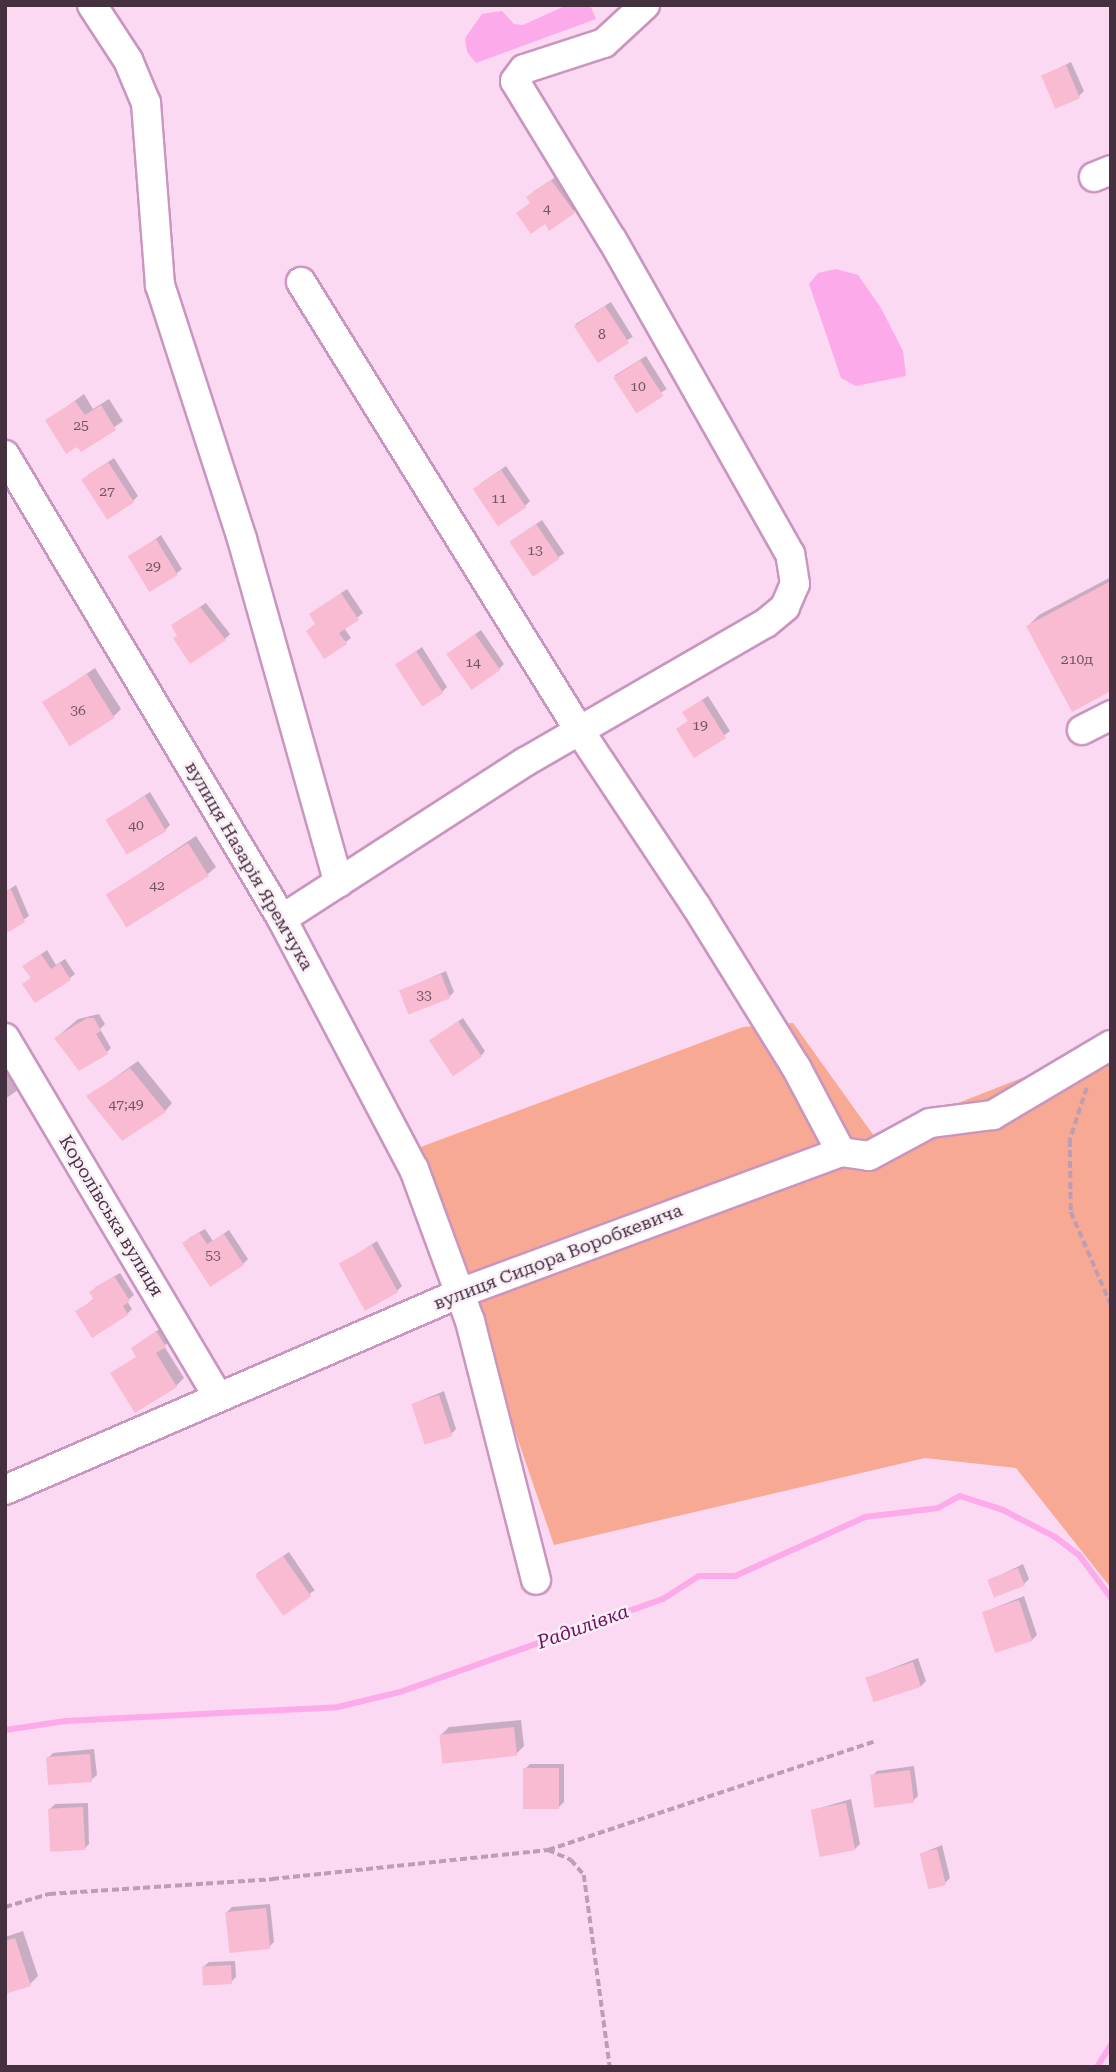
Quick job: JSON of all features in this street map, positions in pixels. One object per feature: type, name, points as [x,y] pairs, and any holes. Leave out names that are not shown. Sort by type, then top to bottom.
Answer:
[{"type":"street","points":[[92,5],[128,60],[146,103],[160,285],[242,539],[339,883]]},
{"type":"street","points":[[282,919],[579,730],[766,623],[785,607],[795,584],[790,554],[612,240],[515,81],[524,69],[604,43],[645,5]]},
{"type":"street","points":[[301,282],[579,730],[710,929],[796,1067],[841,1152]]},
{"type":"street","name":"вулиця Назарія Яремчука","points":[[5,455],[282,919],[414,1168],[460,1293],[536,1580]]},
{"type":"street","points":[[1082,730],[1111,715]]},
{"type":"street","name":"Королівська вулиця","points":[[5,1038],[217,1395]]},
{"type":"street","name":"вулиця Сидора Воробкевича","points":[[5,1490],[217,1395],[460,1293],[841,1152],[869,1156],[930,1124],[993,1115],[1104,1051]]},
{"type":"path","points":[[1104,1051],[1070,1140],[1069,1176],[1071,1212],[1111,1305]]},
{"type":"path","points":[[5,1907],[49,1894],[272,1879],[548,1850],[875,1741]]},
{"type":"path","points":[[548,1850],[571,1860],[584,1875],[610,2067]]},
{"type":"shaded area","points":[[567,5],[590,5],[596,19],[476,63],[467,52],[465,38],[482,14],[502,11],[514,24],[523,25]]},
{"type":"shaded area","points":[[836,269],[858,275],[881,308],[903,351],[906,376],[856,386],[841,378],[809,284],[818,273]]},
{"type":"shaded area","points":[[793,1023],[874,1136],[1111,1043],[1111,1588],[1016,1468],[925,1458],[554,1545],[418,1148],[743,1027]]},
{"type":"building","points":[[1066,65],[1080,98],[1055,109],[1041,76]]},
{"type":"building","points":[[551,180],[575,213],[549,231],[545,224],[531,234],[516,213],[530,203],[526,197]]},
{"type":"building","points":[[605,306],[629,343],[598,363],[574,326]]},
{"type":"building","points":[[640,360],[663,396],[637,413],[613,377]]},
{"type":"building","points":[[75,401],[85,415],[101,405],[116,430],[81,452],[77,447],[66,454],[45,420]]},
{"type":"building","points":[[108,462],[134,502],[107,520],[81,479]]},
{"type":"building","points":[[501,470],[526,507],[498,526],[473,489]]},
{"type":"building","points":[[536,524],[559,559],[533,577],[509,542]]},
{"type":"building","points":[[156,539],[178,575],[149,592],[128,556]]},
{"type":"building","points":[[1111,581],[1111,691],[1072,712],[1026,626]]},
{"type":"building","points":[[341,593],[359,620],[339,633],[347,644],[324,659],[306,631],[315,624],[309,614]]},
{"type":"building","points":[[200,607],[226,640],[190,664],[173,638],[177,636],[171,625]]},
{"type":"building","points":[[475,634],[500,670],[472,690],[446,654]]},
{"type":"building","points":[[416,651],[443,693],[422,707],[395,665]]},
{"type":"building","points":[[87,674],[115,718],[70,746],[42,702]]},
{"type":"building","points":[[702,700],[726,738],[694,758],[676,729],[688,721],[682,712]]},
{"type":"building","points":[[145,796],[166,831],[127,855],[106,820]]},
{"type":"building","points":[[188,843],[209,876],[126,927],[106,894]]},
{"type":"building","points":[[11,889],[25,922],[5,934],[5,892]]},
{"type":"building","points":[[41,954],[51,969],[60,963],[71,980],[35,1003],[22,984],[31,978],[22,966]]},
{"type":"building","points":[[441,974],[450,998],[408,1014],[399,990]]},
{"type":"building","points":[[87,1018],[94,1018],[101,1031],[96,1034],[108,1054],[79,1071],[54,1038]]},
{"type":"building","points":[[458,1021],[482,1057],[453,1076],[429,1041]]},
{"type":"building","points":[[130,1068],[166,1112],[122,1141],[86,1096]]},
{"type":"building","points":[[199,1232],[207,1244],[224,1234],[244,1265],[210,1287],[182,1243]]},
{"type":"building","points":[[372,1245],[398,1292],[365,1311],[339,1263]]},
{"type":"building","points":[[114,1276],[130,1301],[123,1306],[128,1315],[92,1338],[75,1311],[94,1300],[89,1292]]},
{"type":"building","points":[[156,1331],[166,1347],[156,1353],[177,1387],[135,1413],[110,1373],[136,1357],[131,1348]]},
{"type":"building","points":[[439,1395],[452,1436],[425,1445],[411,1404]]},
{"type":"building","points":[[283,1556],[311,1596],[283,1616],[255,1576]]},
{"type":"building","points":[[1018,1568],[1025,1586],[994,1598],[987,1580]]},
{"type":"building","points":[[1019,1600],[1032,1641],[995,1653],[982,1612]]},
{"type":"building","points":[[913,1662],[921,1687],[873,1702],[865,1677]]},
{"type":"building","points":[[514,1727],[517,1756],[442,1764],[439,1735]]},
{"type":"building","points":[[90,1754],[92,1782],[48,1785],[46,1757]]},
{"type":"building","points":[[523,1768],[559,1768],[559,1809],[523,1809]]},
{"type":"building","points":[[910,1770],[914,1803],[874,1808],[870,1775]]},
{"type":"building","points":[[846,1803],[855,1850],[820,1857],[811,1810]]},
{"type":"building","points":[[83,1807],[85,1850],[50,1852],[48,1809]]},
{"type":"building","points":[[937,1849],[946,1885],[928,1889],[920,1853]]},
{"type":"building","points":[[266,1908],[270,1949],[230,1953],[225,1912]]},
{"type":"building","points":[[15,1938],[31,1986],[5,1994],[5,1941]]},
{"type":"building","points":[[231,1965],[232,1984],[203,1985],[202,1967]]},
{"type":"waterway","name":"Радилівка","points":[[5,1730],[65,1721],[338,1707],[400,1692],[663,1599],[699,1576],[735,1576],[865,1517],[938,1508],[960,1496],[1003,1510],[1055,1537],[1079,1555],[1111,1598]]},
{"type":"waterway","name":"Радилівка","points":[[1097,2067],[1111,2045]]}]
